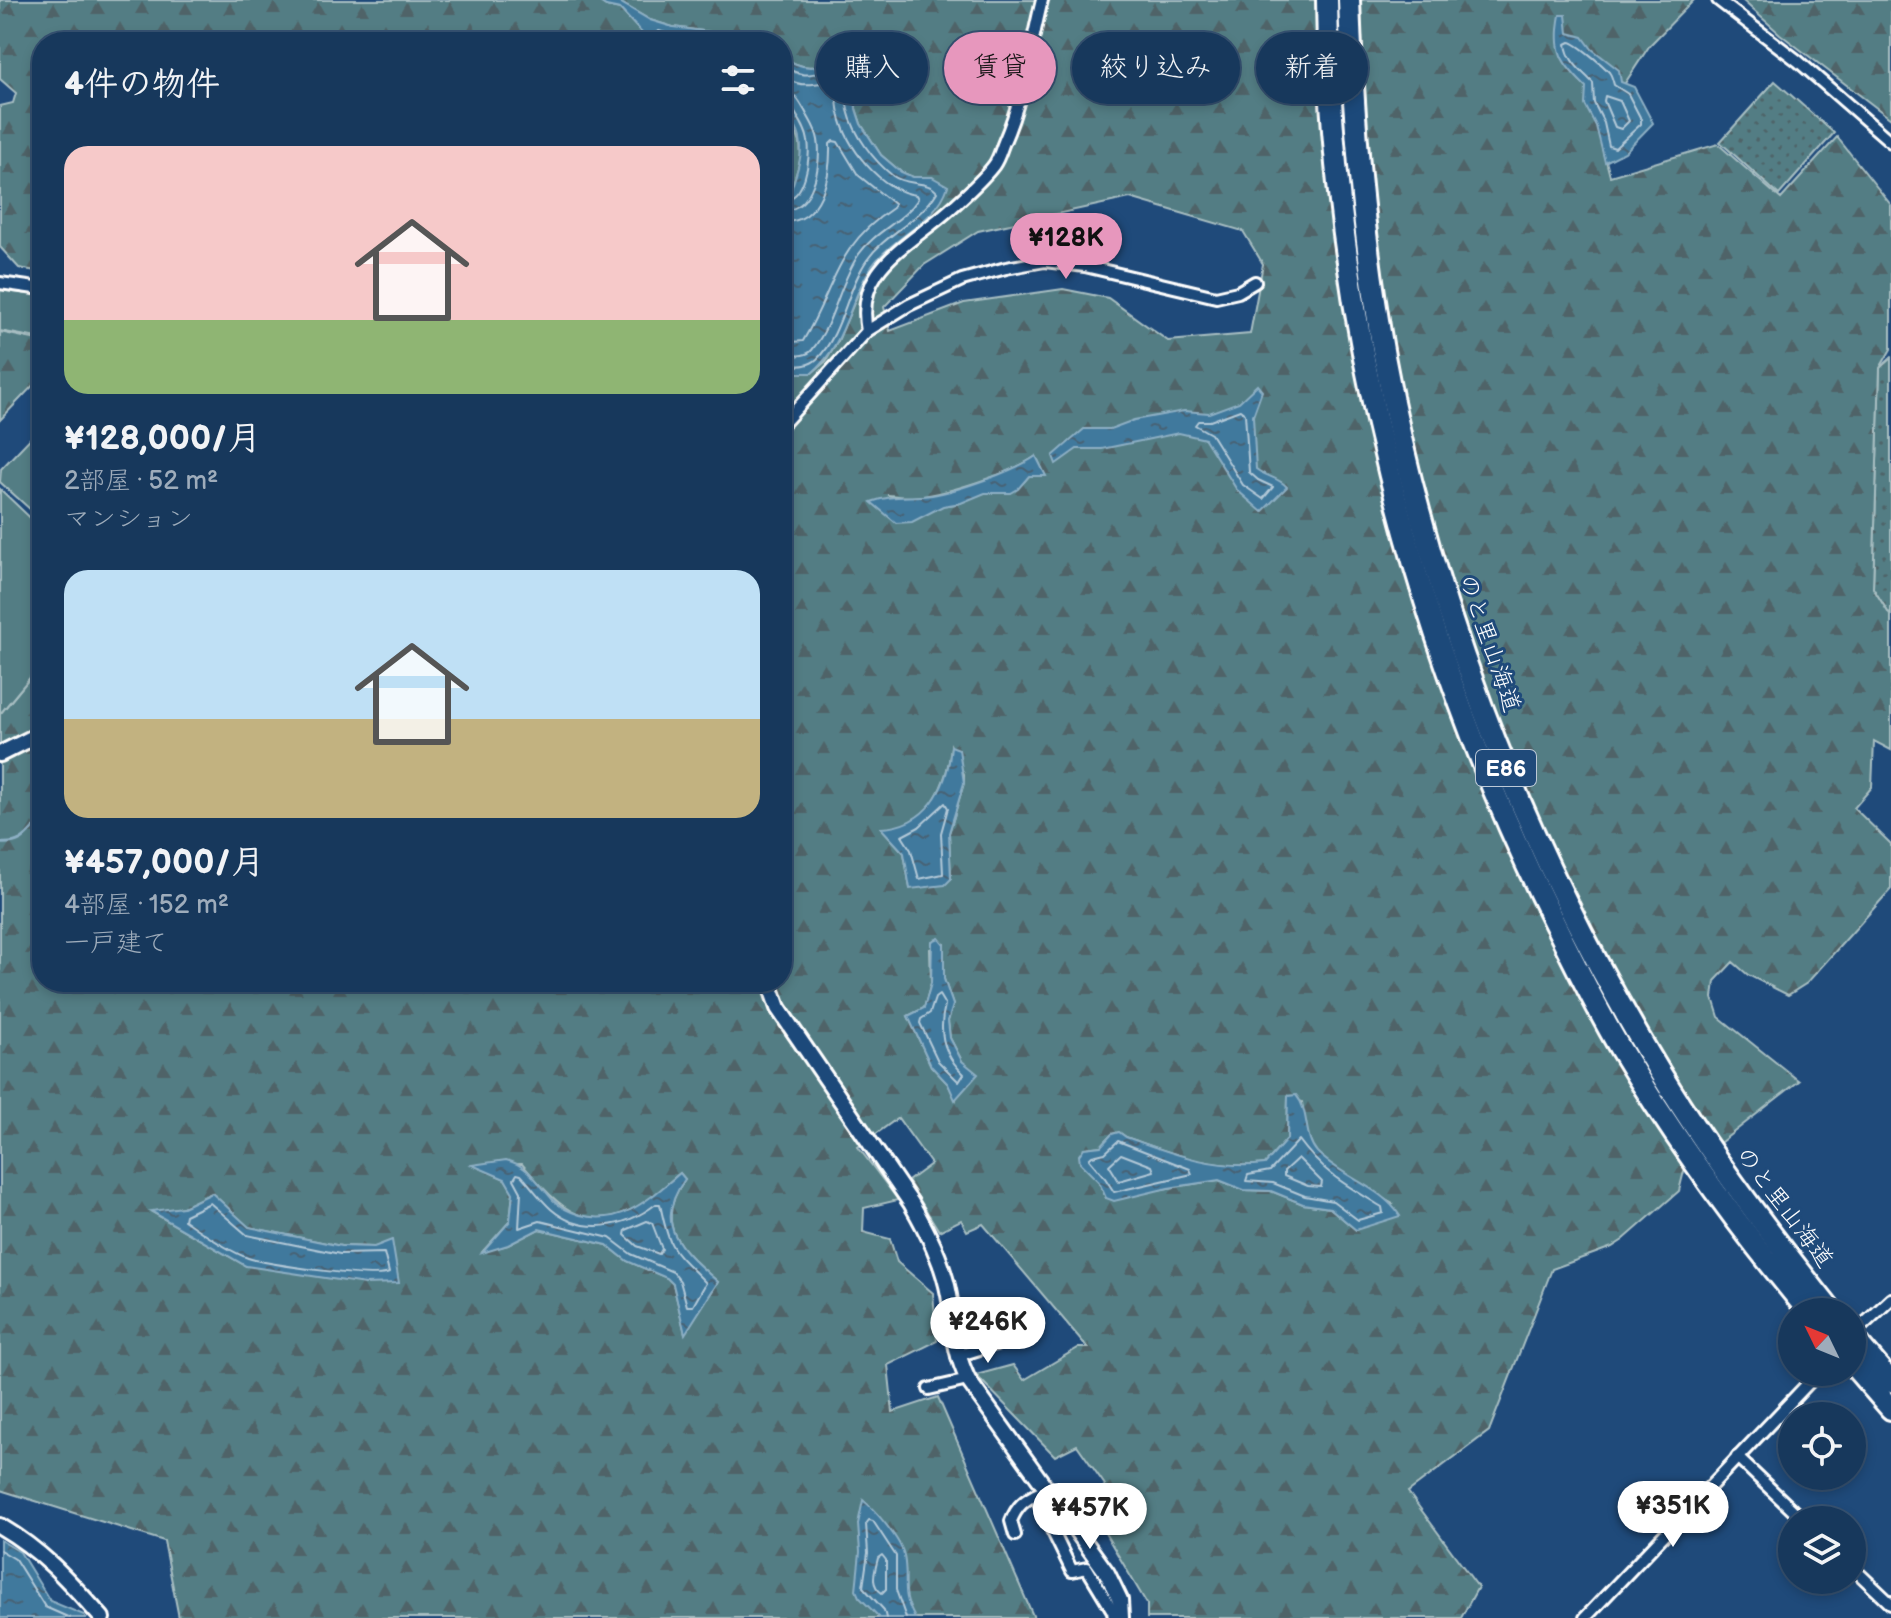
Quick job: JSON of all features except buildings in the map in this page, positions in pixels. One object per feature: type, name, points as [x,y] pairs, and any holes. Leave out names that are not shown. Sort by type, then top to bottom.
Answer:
[{"type":"highway","name":"のと里山海道","points":[[1327,0],[1333,152],[1365,361],[1426,601],[1480,758],[1523,860],[1620,1048],[1679,1142],[1733,1218],[1798,1298]]},
{"type":"highway","name":"のと里山海道","points":[[1349,0],[1357,151],[1376,305],[1405,448],[1445,594],[1498,749],[1542,850],[1639,1037],[1697,1131],[1749,1206],[1821,1298]]},
{"type":"highway","points":[[1866,1344],[1891,1382]]},
{"type":"highway","points":[[1866,1380],[1891,1409]]},
{"type":"street","points":[[867,331],[865,301],[872,280],[881,268],[995,164],[1027,74],[1042,0]]},
{"type":"street","points":[[1718,0],[1798,61],[1891,142]]},
{"type":"street","points":[[792,414],[867,331],[909,305],[962,280],[1045,261],[1085,266],[1216,297],[1238,292],[1255,282]]},
{"type":"street","points":[[0,283],[32,288]]},
{"type":"street","points":[[0,754],[32,738]]},
{"type":"street","points":[[772,992],[778,1008],[926,1229],[949,1293],[957,1356],[968,1380],[1041,1492],[1107,1573],[1120,1600],[1121,1618]]},
{"type":"street","points":[[1866,1323],[1891,1299]]},
{"type":"street","points":[[957,1356],[1008,1340]]},
{"type":"street","points":[[929,1389],[968,1380]]},
{"type":"street","points":[[1585,1618],[1805,1386]]},
{"type":"street","points":[[1737,1457],[1788,1506]]},
{"type":"street","points":[[1015,1535],[1011,1521],[1016,1509],[1025,1499],[1041,1492]]},
{"type":"street","points":[[1041,1492],[1072,1571],[1087,1568],[1113,1611],[1114,1618]]},
{"type":"street","points":[[0,1526],[52,1563],[102,1618]]},
{"type":"street","points":[[1866,1580],[1891,1604]]},
{"type":"green space","points":[[0,0],[597,0],[620,9],[641,32],[32,32],[32,270],[19,268],[0,247],[0,106],[13,103],[16,93],[0,79]]},
{"type":"green space","points":[[616,0],[1694,0],[1650,45],[1597,126],[1610,176],[1718,144],[1781,199],[1837,137],[1891,205],[1891,349],[1880,368],[1873,588],[1891,617],[1891,750],[1874,741],[1872,787],[1854,808],[1891,844],[1891,889],[1807,983],[1788,995],[1748,975],[1733,962],[1715,981],[1713,998],[1719,1017],[1799,1081],[1684,1171],[1679,1191],[1623,1240],[1552,1269],[1489,1431],[1408,1492],[1478,1587],[1461,1618],[1147,1618],[1147,1604],[1089,1506],[1105,1485],[1077,1445],[1055,1456],[976,1375],[1013,1365],[1024,1380],[1078,1348],[1088,1348],[983,1224],[967,1231],[961,1220],[939,1231],[908,1181],[931,1164],[898,1118],[858,1147],[898,1200],[864,1208],[863,1232],[890,1239],[897,1262],[933,1293],[937,1341],[888,1365],[893,1412],[938,1397],[1034,1618],[179,1618],[164,1541],[0,1490],[0,714],[32,675],[32,992],[792,992],[792,373],[812,373],[826,361],[875,263],[892,244],[915,229],[932,177],[913,177],[901,172],[881,155],[861,124],[856,104],[928,104],[928,32],[816,32],[816,66],[809,67],[792,62],[792,32],[710,32],[650,20]],"holes":[[[1130,198],[1243,231],[1263,264],[1250,334],[1168,341],[1108,298],[1063,289],[964,303],[890,331],[884,307],[924,265],[978,231]],[[1036,456],[1045,475],[1029,476],[1013,491],[985,492],[948,505],[887,495],[912,497],[941,493],[1011,469]],[[951,746],[964,774],[949,833],[951,879],[910,888],[904,853],[882,829],[914,821],[929,807],[948,767]],[[944,944],[944,979],[953,1005],[948,1021],[950,1038],[962,1061],[956,1099],[948,1084],[931,1066],[908,1016],[924,1008],[931,983],[930,949]],[[1288,1096],[1302,1102],[1307,1135],[1317,1154],[1348,1178],[1393,1204],[1356,1230],[1330,1208],[1303,1204],[1271,1191],[1244,1190],[1219,1180],[1106,1198],[1084,1148],[1101,1146],[1112,1134],[1119,1132],[1194,1160],[1228,1165],[1265,1164],[1287,1139]],[[522,1164],[563,1206],[591,1218],[607,1218],[626,1212],[647,1201],[680,1173],[685,1179],[675,1196],[671,1224],[683,1248],[718,1282],[685,1333],[673,1284],[667,1278],[627,1261],[607,1245],[539,1229],[508,1245],[483,1251],[510,1221],[513,1192],[505,1179],[474,1165]],[[212,1193],[248,1227],[341,1246],[374,1247],[246,1266],[152,1212],[183,1207]]]},
{"type":"green space","points":[[1742,0],[1891,0],[1891,119],[1780,34]]},
{"type":"green space","points":[[1775,81],[1834,133],[1779,195],[1720,142]]},
{"type":"green space","points":[[792,121],[800,143],[801,158],[792,187]]},
{"type":"green space","points":[[0,290],[32,295],[32,337],[0,331]]},
{"type":"green space","points":[[0,332],[32,339],[32,386],[0,420]]},
{"type":"green space","points":[[1891,358],[1891,617],[1873,588],[1880,368]]},
{"type":"green space","points":[[32,436],[32,511],[0,482],[1,469]]},
{"type":"green space","points":[[0,489],[32,519],[32,675],[0,714]]},
{"type":"water","points":[[597,0],[616,0],[650,20],[673,27],[710,32],[641,32],[620,9]]},
{"type":"water","points":[[1560,15],[1566,15],[1568,33],[1583,37],[1592,49],[1619,70],[1621,82],[1634,87],[1653,123],[1625,152],[1605,162],[1596,126],[1585,105],[1586,87],[1570,71],[1561,56],[1558,38]]},
{"type":"water","points":[[792,62],[816,66],[816,104],[856,104],[861,124],[881,155],[901,172],[913,177],[932,177],[948,186],[935,209],[876,261],[825,360],[812,373],[792,373],[792,187],[801,143],[792,124]]},
{"type":"water","points":[[1257,385],[1262,391],[1253,416],[1256,469],[1287,487],[1262,512],[1237,490],[1205,439],[1179,433],[1102,449],[1077,449],[1056,464],[1053,456],[1084,429],[1110,429],[1134,420],[1184,411],[1209,413],[1239,402]]},
{"type":"water","points":[[1036,456],[1046,476],[1029,476],[1011,493],[985,493],[961,503],[943,506],[912,522],[896,523],[871,502],[956,489],[1001,474]]},
{"type":"water","points":[[951,746],[959,749],[964,783],[949,833],[951,879],[945,885],[910,889],[904,853],[881,828],[911,820],[932,802],[945,776]]},
{"type":"water","points":[[939,938],[944,944],[944,979],[953,1005],[948,1021],[950,1038],[962,1061],[978,1074],[955,1100],[948,1084],[931,1066],[908,1016],[924,1008],[931,983],[932,941]]},
{"type":"water","points":[[1296,1095],[1317,1152],[1383,1197],[1400,1216],[1356,1230],[1330,1208],[1303,1204],[1271,1191],[1244,1190],[1219,1180],[1114,1201],[1106,1198],[1099,1182],[1080,1163],[1079,1155],[1084,1148],[1101,1146],[1112,1134],[1119,1132],[1177,1155],[1211,1163],[1265,1164],[1287,1139],[1288,1096]]},
{"type":"water","points":[[506,1160],[527,1170],[562,1207],[580,1215],[595,1217],[609,1217],[634,1208],[680,1173],[685,1179],[675,1196],[671,1224],[683,1248],[718,1282],[685,1334],[673,1284],[667,1278],[627,1261],[607,1245],[539,1229],[508,1245],[482,1253],[510,1221],[513,1193],[505,1179],[472,1165]]},
{"type":"water","points":[[212,1193],[249,1227],[341,1246],[374,1247],[392,1240],[399,1283],[365,1284],[246,1266],[151,1211],[183,1207]]},
{"type":"water","points":[[863,1500],[887,1526],[902,1550],[906,1594],[915,1618],[880,1618],[859,1597],[856,1590],[860,1552],[858,1524]]},
{"type":"water","points":[[0,1540],[20,1552],[50,1601],[86,1618],[0,1618]]},
{"type":"waterway","points":[[0,843],[19,840],[32,829]]}]
